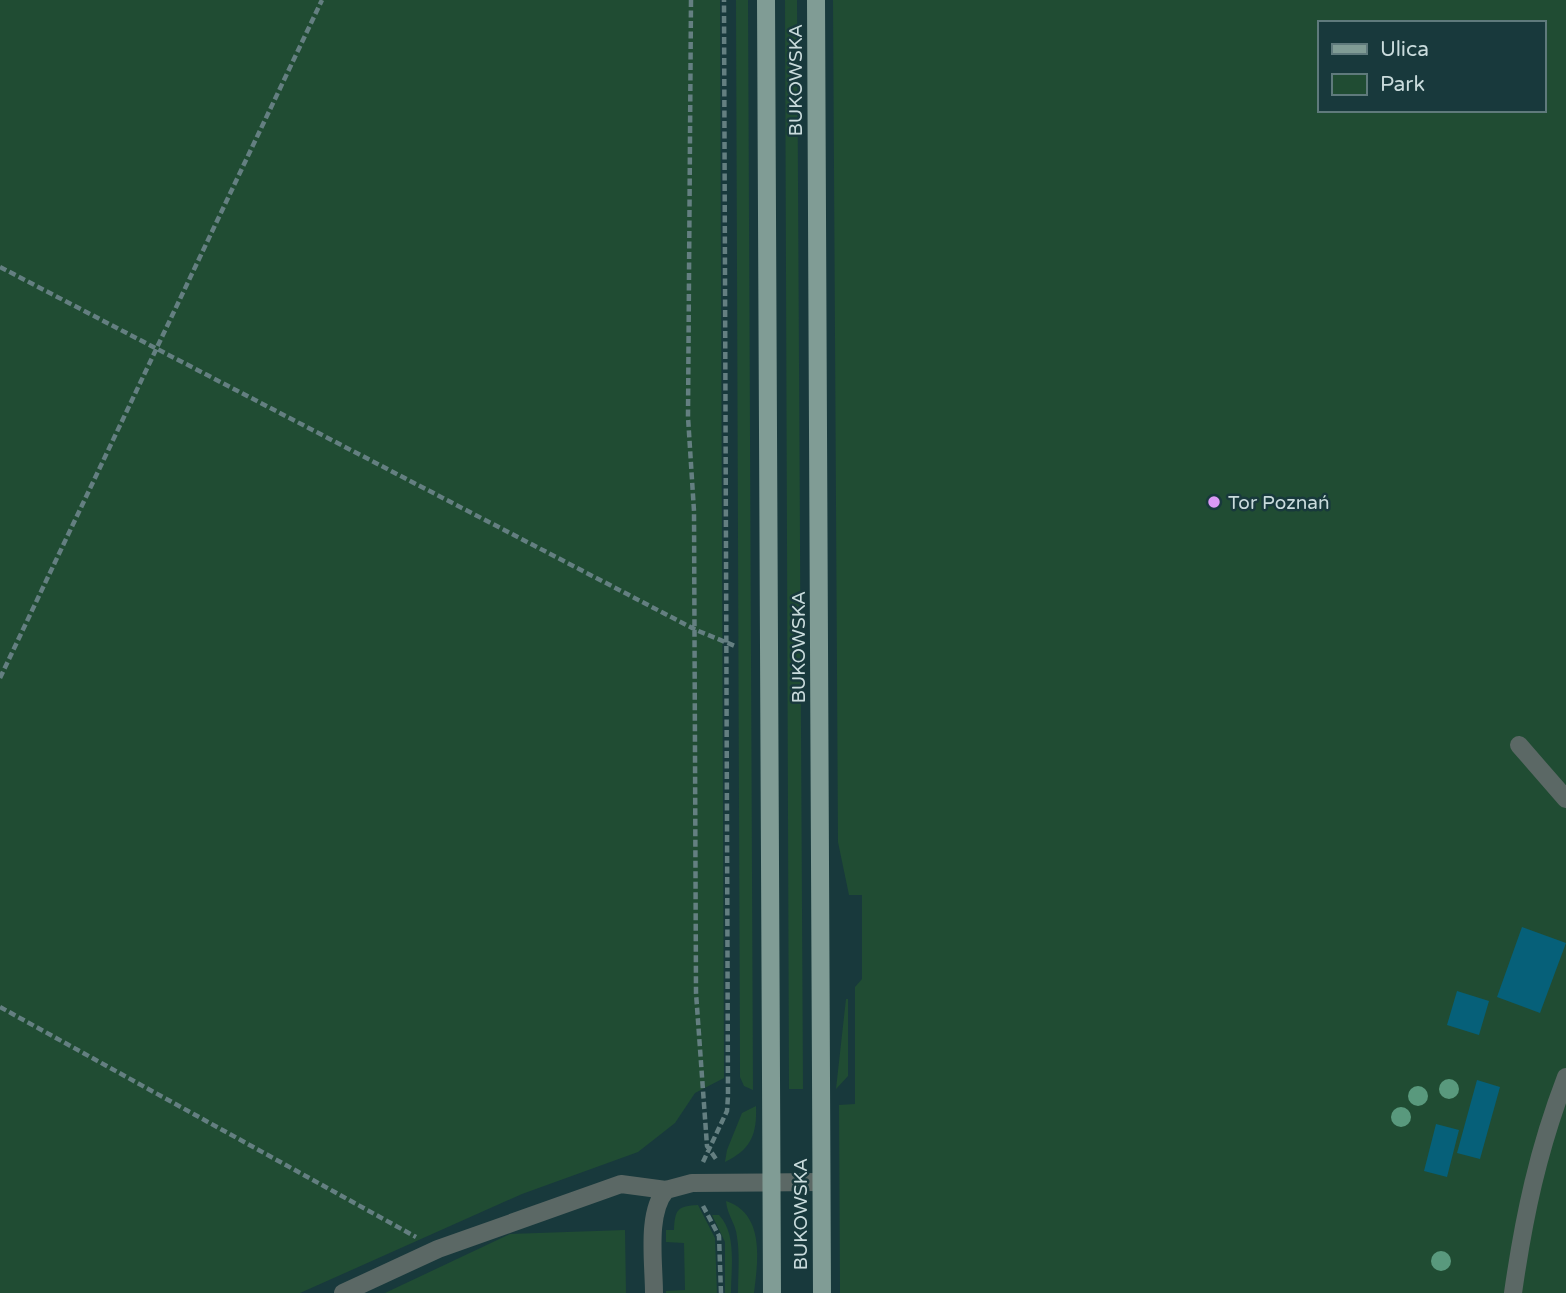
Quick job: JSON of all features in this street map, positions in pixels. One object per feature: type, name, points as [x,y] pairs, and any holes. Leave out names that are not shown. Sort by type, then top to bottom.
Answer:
[{"type":"main road","name":"BUKOWSKA","points":[[766,0],[772,1293]]},
{"type":"main road","name":"BUKOWSKA","points":[[816,0],[822,1293]]},
{"type":"street","points":[[1519,745],[1566,799]]},
{"type":"street","points":[[1513,1293],[1521,1232],[1534,1173],[1566,1077]]},
{"type":"street","points":[[342,1293],[438,1249],[621,1184],[666,1190],[692,1183],[821,1182]]},
{"type":"street","points":[[654,1293],[655,1213],[658,1199],[666,1190]]},
{"type":"path","points":[[0,678],[322,0]]},
{"type":"path","points":[[691,0],[688,417],[694,511],[696,630],[696,993],[709,1150],[716,1159]]},
{"type":"path","points":[[702,1166],[727,1111],[728,1096],[724,0]]},
{"type":"path","points":[[0,267],[696,630],[735,646]]},
{"type":"path","points":[[0,1007],[438,1249]]},
{"type":"path","points":[[702,1202],[719,1236],[721,1293]]},
{"type":"green space","points":[[0,0],[720,0],[724,1078],[695,1093],[675,1123],[638,1152],[522,1194],[300,1293],[0,1293]]},
{"type":"green space","points":[[736,0],[748,0],[753,1090],[744,1086],[740,1077]]},
{"type":"green space","points":[[785,0],[797,0],[803,1089],[789,1089]]},
{"type":"green space","name":"Tor Poznań","points":[[833,0],[1566,0],[1566,1293],[840,1293],[839,1105],[855,1104],[855,987],[862,979],[862,895],[849,895],[838,842]]},
{"type":"green space","points":[[846,999],[848,1076],[836,1089]]},
{"type":"green space","points":[[756,1106],[751,1140],[741,1152],[725,1162],[742,1113]]},
{"type":"green space","points":[[726,1201],[739,1207],[753,1227],[757,1253],[754,1293],[738,1293],[738,1244]]},
{"type":"green space","points":[[698,1205],[715,1238],[717,1293],[666,1293],[685,1290],[684,1243],[666,1242],[666,1230],[674,1230],[678,1210]]},
{"type":"green space","points":[[712,1215],[719,1215],[725,1223],[731,1241],[731,1293],[725,1293],[725,1242]]},
{"type":"green space","points":[[625,1230],[626,1293],[385,1293],[510,1234]]},
{"type":"building","points":[[1522,927],[1566,943],[1540,1013],[1497,997]]},
{"type":"building","points":[[1457,991],[1489,1001],[1479,1035],[1447,1025]]},
{"type":"building","points":[[1477,1080],[1500,1087],[1480,1159],[1457,1153]]},
{"type":"building","points":[[1436,1124],[1459,1130],[1447,1177],[1424,1171]]},
{"type":"place","name":"Tor Poznań","points":[[1214,502]]}]
